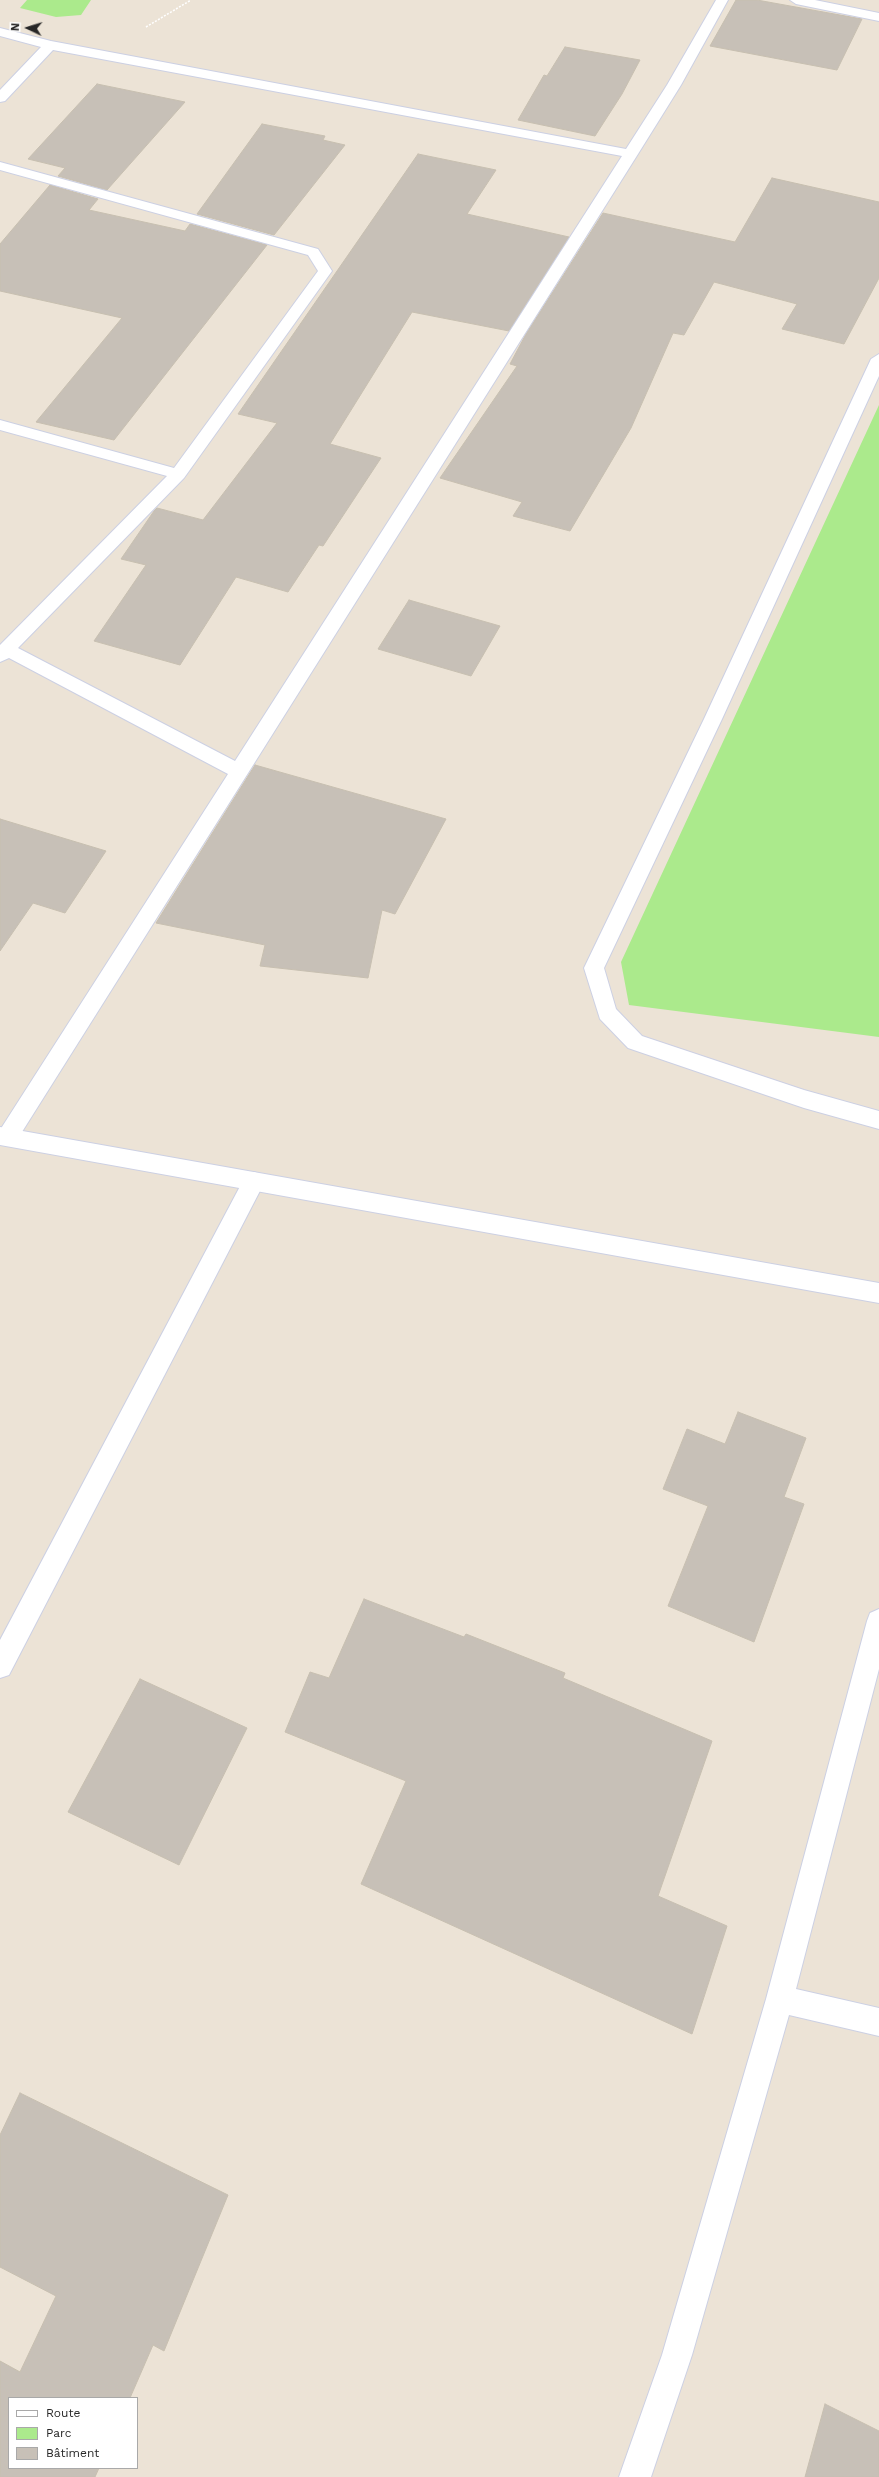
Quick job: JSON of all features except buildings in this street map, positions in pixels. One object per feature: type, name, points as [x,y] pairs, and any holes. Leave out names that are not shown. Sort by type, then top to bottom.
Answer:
[{"type":"street","points":[[722,0],[674,85],[631,154],[4,1137],[879,1293]]},
{"type":"street","points":[[796,0],[879,17]]},
{"type":"street","points":[[0,32],[50,45],[631,154]]},
{"type":"street","points":[[0,98],[50,45]]},
{"type":"street","points":[[0,166],[313,252],[322,264],[325,271],[178,474],[3,652],[238,771]]},
{"type":"street","points":[[879,359],[713,719],[594,968],[607,1013],[635,1042],[804,1099],[879,1120]]},
{"type":"street","points":[[0,425],[178,474]]},
{"type":"street","points":[[0,1666],[254,1181]]},
{"type":"street","points":[[635,2477],[677,2355],[780,1999],[879,1621]]},
{"type":"street","points":[[780,1999],[879,2022]]},
{"type":"green space","points":[[27,0],[91,0],[81,15],[56,17],[20,8]]},
{"type":"green space","points":[[879,405],[879,1037],[629,1005],[621,962]]}]
